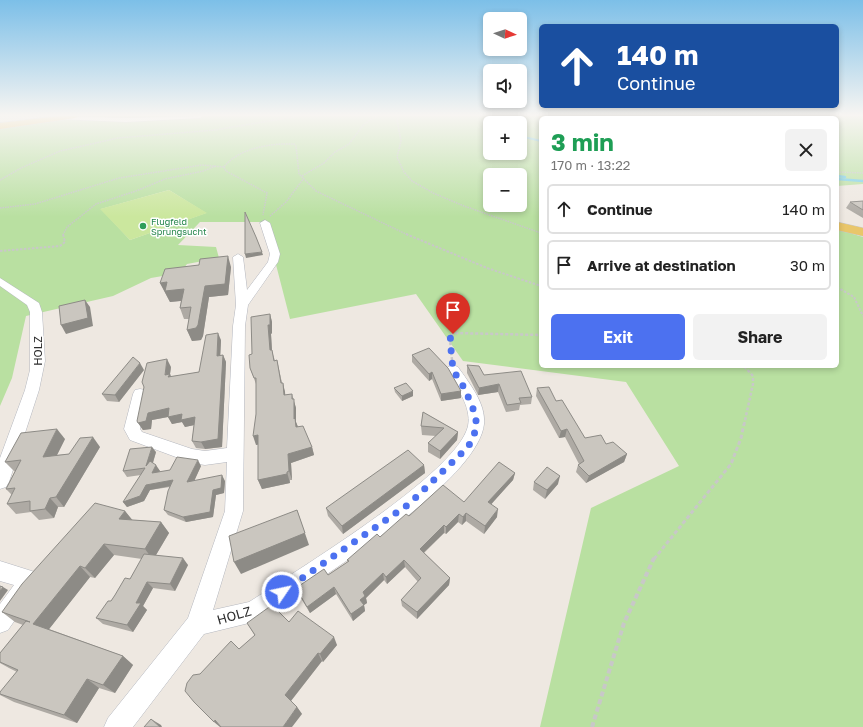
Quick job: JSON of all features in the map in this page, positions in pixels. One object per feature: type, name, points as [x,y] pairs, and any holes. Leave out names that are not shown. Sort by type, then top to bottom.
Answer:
[{"type":"main road","points":[[839,226],[863,232]]},
{"type":"street","name":"HOLZ","points":[[242,305],[273,262],[275,254],[265,223]]},
{"type":"street","name":"HOLZ","points":[[117,727],[197,625],[234,511],[239,326],[242,305],[238,257]]},
{"type":"street","name":"HOLZ","points":[[0,281],[33,303],[36,312],[38,361],[32,390],[0,482]]},
{"type":"street","name":"HOLZ","points":[[197,625],[256,609],[385,522],[409,504],[460,456],[474,436],[476,416],[465,389],[453,370]]},
{"type":"street","points":[[140,394],[132,429],[136,436],[192,456],[206,458],[236,454]]},
{"type":"street","points":[[0,571],[31,580],[0,622]]},
{"type":"path","points":[[0,180],[21,168],[65,150]]},
{"type":"path","points":[[224,167],[228,162],[252,150]]},
{"type":"path","points":[[296,150],[298,169],[303,177],[316,191],[328,198],[389,226],[514,278],[539,285]]},
{"type":"path","points":[[265,223],[274,212],[286,202],[303,177],[324,163],[339,150]]},
{"type":"path","points":[[399,150],[397,157],[404,172],[412,181],[433,193],[464,206],[539,232]]},
{"type":"path","points":[[0,208],[35,204],[119,178],[202,165],[224,167],[226,171],[267,193],[266,204],[263,209],[265,223]]},
{"type":"path","points":[[0,251],[60,246],[65,242],[63,235],[67,227],[96,204],[136,192],[165,179],[203,171],[216,166]]},
{"type":"path","points":[[839,171],[863,173]]},
{"type":"path","points":[[839,288],[854,296],[859,302],[863,316]]},
{"type":"path","points":[[453,370],[450,339],[453,334],[539,335]]},
{"type":"path","points":[[592,727],[624,623],[654,558],[731,464],[741,438],[753,384],[753,376],[746,368]]},
{"type":"green space","points":[[0,150],[483,150],[483,160],[527,160],[527,150],[539,150],[539,368],[839,368],[839,225],[853,234],[863,237],[863,727],[540,727],[591,508],[679,466],[626,382],[463,361],[416,294],[290,319],[265,222],[200,222],[178,245],[216,247],[219,258],[187,264],[180,273],[151,278],[113,296],[26,316],[12,378],[0,406]],"holes":[[[169,190],[206,213],[130,240],[101,209]]]},
{"type":"green space","points":[[839,150],[863,150],[863,184],[839,186]]},
{"type":"green space","name":"Flugfeld Sprungsucht","points":[[169,190],[207,213],[130,240],[100,209]]},
{"type":"building","points":[[863,201],[863,210],[850,202]]},
{"type":"building","points":[[245,212],[256,237],[262,252],[245,254]]},
{"type":"building","points":[[228,256],[225,284],[205,286],[198,325],[196,328],[187,330],[191,307],[180,308],[184,289],[165,291],[167,282],[160,283],[165,269],[199,265],[200,259]]},
{"type":"building","points":[[85,300],[88,318],[61,325],[59,306]]},
{"type":"building","points":[[270,314],[270,325],[268,325],[270,350],[272,350],[274,361],[277,360],[281,383],[283,383],[284,395],[292,394],[292,399],[294,399],[294,419],[295,418],[296,427],[303,426],[312,447],[288,454],[289,471],[287,474],[258,480],[258,435],[253,436],[256,414],[256,378],[254,378],[250,368],[249,355],[252,354],[251,317]]},
{"type":"building","points":[[218,333],[217,356],[223,355],[218,439],[201,442],[192,441],[195,417],[181,420],[182,414],[168,417],[169,408],[148,413],[146,421],[138,423],[137,421],[144,387],[142,382],[147,363],[167,359],[165,375],[170,374],[168,377],[199,372],[206,335]]},
{"type":"building","points":[[429,348],[448,368],[461,391],[441,394],[432,372],[429,374],[412,355]]},
{"type":"building","points":[[133,357],[140,363],[115,395],[102,394]]},
{"type":"building","points":[[467,365],[479,366],[484,375],[521,371],[532,397],[519,398],[521,403],[507,405],[499,384],[479,388]]},
{"type":"building","points":[[406,383],[413,391],[402,396],[394,388]]},
{"type":"building","points":[[549,387],[556,401],[562,400],[585,438],[601,435],[606,444],[613,442],[627,454],[589,476],[578,465],[584,461],[567,429],[561,431],[537,388]]},
{"type":"building","points":[[423,412],[458,432],[440,451],[428,443],[444,428],[421,426]]},
{"type":"building","points":[[57,429],[43,457],[69,454],[80,438],[93,437],[56,497],[50,498],[45,509],[30,511],[30,501],[7,504],[15,488],[6,489],[21,460],[5,462],[21,433]]},
{"type":"building","points":[[152,447],[146,466],[150,461],[156,465],[152,473],[170,470],[177,457],[198,460],[187,482],[222,475],[221,488],[213,490],[210,512],[183,517],[164,510],[168,491],[173,480],[146,485],[140,496],[123,502],[145,468],[123,471],[130,449]]},
{"type":"building","points":[[408,450],[424,465],[342,526],[326,508]]},
{"type":"building","points":[[499,462],[515,473],[488,502],[498,509],[485,526],[466,513],[463,517],[459,514],[446,527],[444,525],[420,549],[450,578],[417,612],[401,600],[421,578],[404,560],[386,577],[383,573],[363,592],[365,596],[360,600],[364,605],[351,614],[334,587],[307,607],[296,588],[324,569],[328,575],[349,561],[347,560],[377,534],[380,537],[406,514],[409,516],[443,485],[464,502]]},
{"type":"building","points":[[547,467],[560,476],[547,490],[534,482]]},
{"type":"building","points":[[95,503],[125,511],[119,519],[161,522],[145,549],[104,544],[85,568],[80,566],[33,624],[123,656],[103,685],[87,679],[64,715],[0,694],[18,670],[0,662],[0,653],[26,621],[30,622],[2,612],[22,584]]},
{"type":"building","points":[[297,510],[305,533],[234,562],[229,536]]},
{"type":"building","points":[[144,554],[183,558],[170,584],[147,582],[136,603],[141,603],[127,625],[96,618],[108,601],[111,601],[125,578],[130,579]]},
{"type":"building","points":[[272,605],[289,622],[298,611],[334,637],[320,654],[318,653],[285,695],[297,707],[283,727],[221,727],[194,702],[185,691],[187,683],[193,675],[200,674],[231,641],[239,649],[255,635],[247,623]]},
{"type":"building","points":[[151,719],[160,727],[144,727]]},
{"type":"waterway","points":[[839,176],[845,177]]},
{"type":"waterway","points":[[839,179],[863,181]]},
{"type":"place","name":"Flugfeld Sprungsucht","points":[[143,226]]},
{"type":"route","points":[[282,592],[409,504],[468,447],[474,436],[476,416],[465,389],[453,370],[450,339],[453,334]]}]
